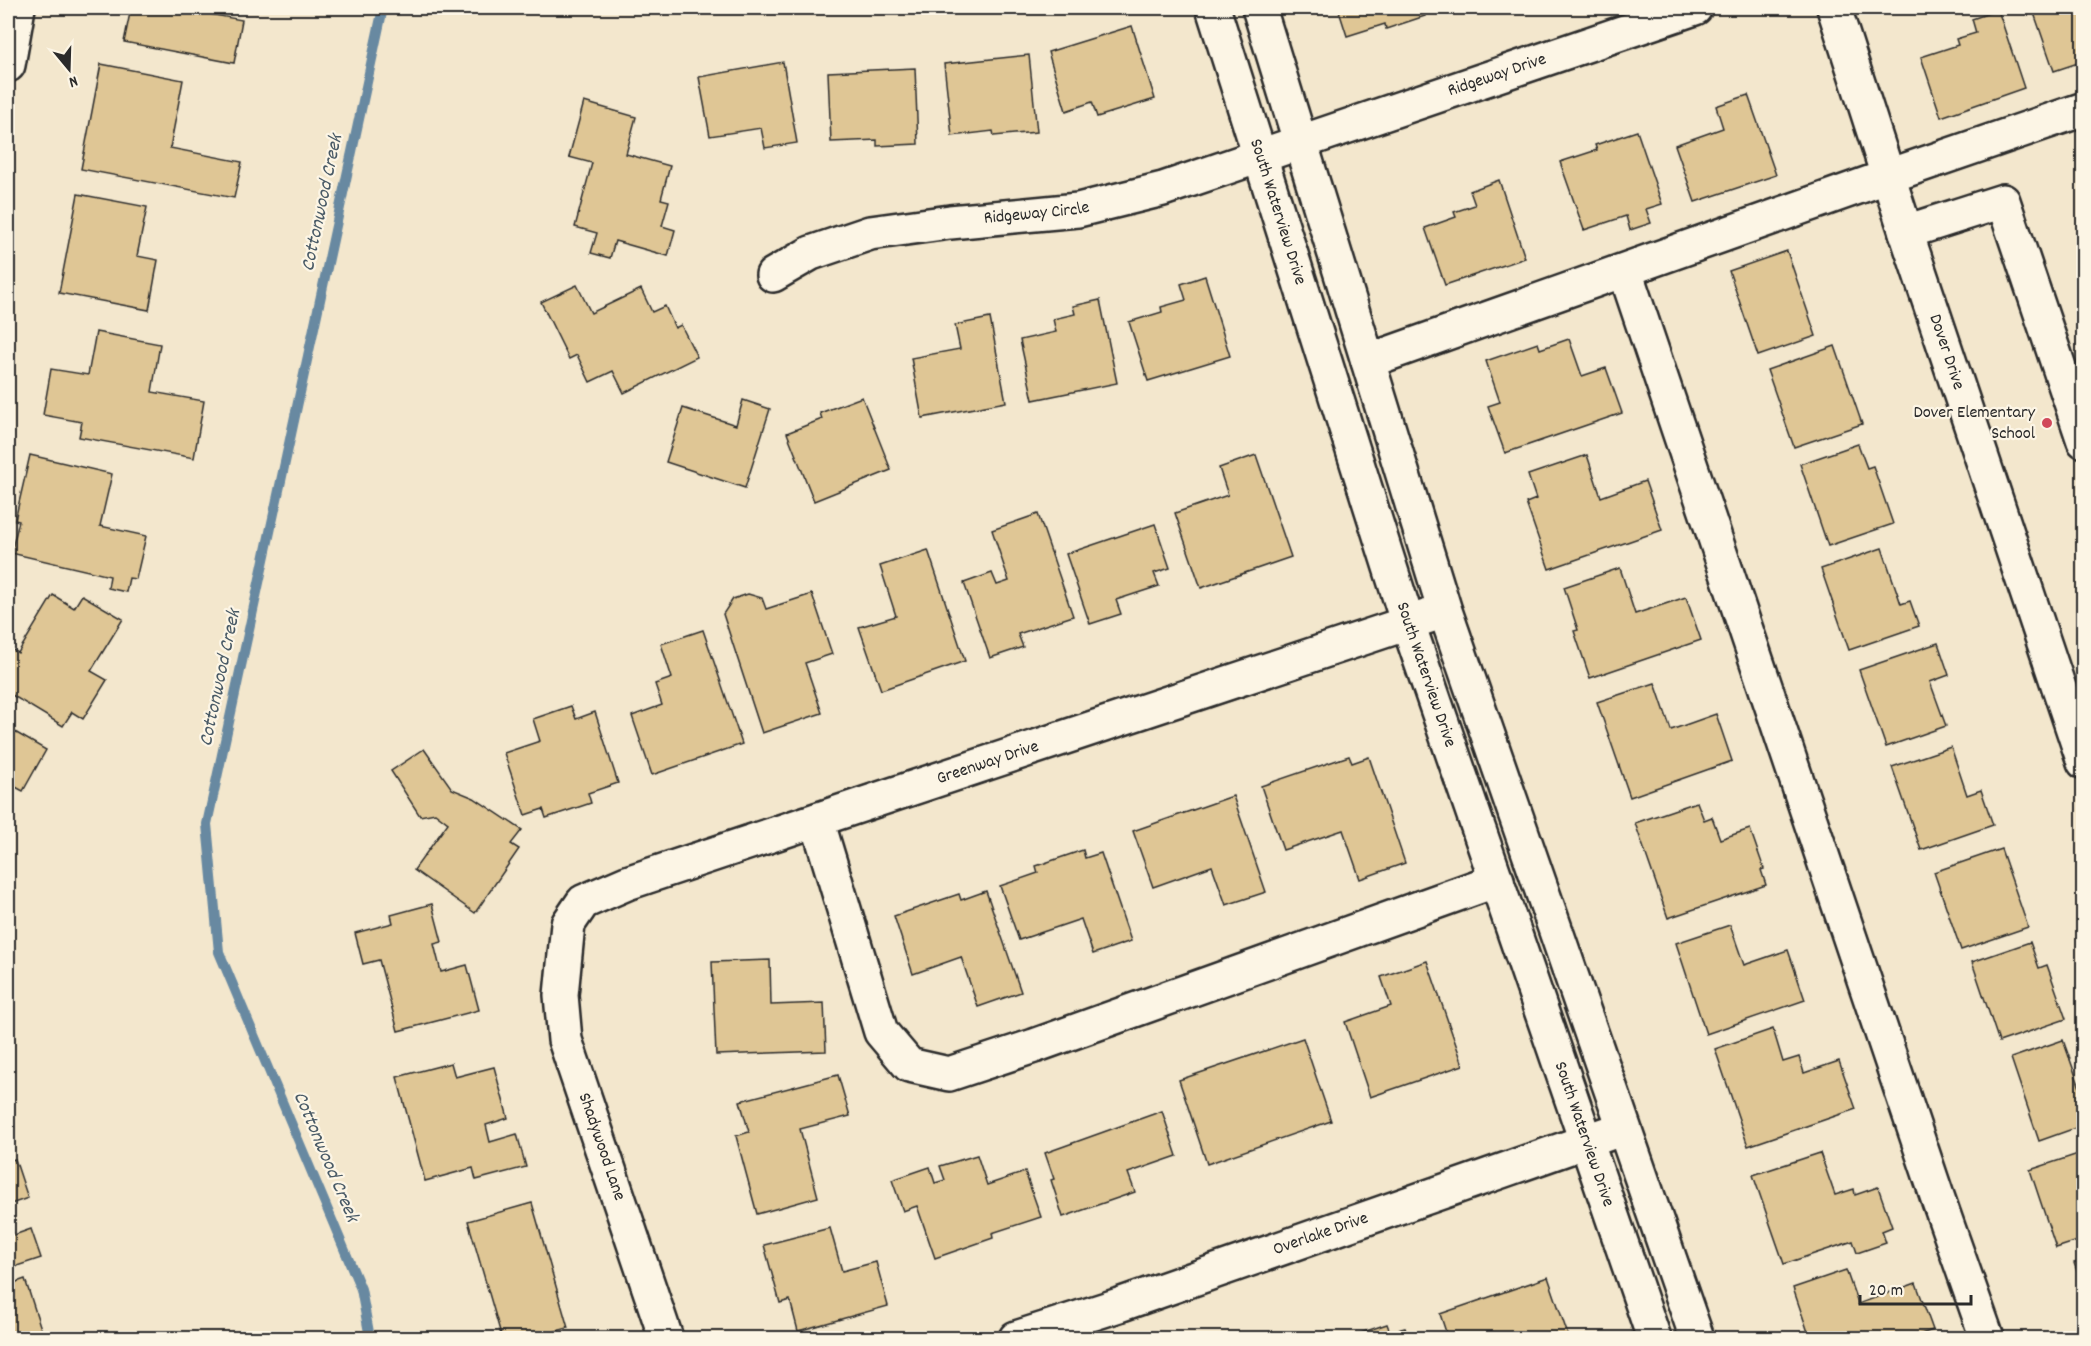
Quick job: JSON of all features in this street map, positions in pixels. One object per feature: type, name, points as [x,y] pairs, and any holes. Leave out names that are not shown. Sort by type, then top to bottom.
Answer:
[{"type":"street","points":[[8,65],[18,8]]},
{"type":"street","name":"South Waterview Drive","points":[[1213,8],[1408,624],[1654,1338]]},
{"type":"street","points":[[1259,8],[1445,611],[1697,1338]]},
{"type":"street","name":"Ridgeway Drive","points":[[1300,143],[1695,8]]},
{"type":"street","name":"Dover Drive","points":[[1834,8],[1906,232],[2084,762]]},
{"type":"street","points":[[1368,361],[2084,109]]},
{"type":"street","name":"Ridgeway Circle","points":[[773,275],[811,253],[870,233],[950,222],[1078,210],[1163,189],[1300,143]]},
{"type":"street","points":[[1906,232],[2003,201],[2084,441]]},
{"type":"street","points":[[1625,271],[1987,1338]]},
{"type":"street","name":"Greenway Drive","points":[[565,951],[568,924],[583,902],[627,883],[1445,611]]},
{"type":"street","points":[[818,820],[881,1032],[909,1065],[949,1074],[1034,1046],[1497,880]]},
{"type":"street","name":"Shadywood Lane","points":[[565,951],[561,995],[565,1040],[666,1338]]},
{"type":"street","name":"Overlake Drive","points":[[1016,1338],[1119,1305],[1625,1127]]},
{"type":"building","points":[[131,8],[199,8],[198,12],[242,20],[234,63],[124,42]]},
{"type":"building","points":[[1338,8],[1422,8],[1425,16],[1386,29],[1385,24],[1347,36]]},
{"type":"building","points":[[2049,8],[2084,8],[2084,61],[2054,71],[2034,13]]},
{"type":"building","points":[[1998,10],[2024,88],[1941,117],[1921,57],[1958,45],[1956,39],[1976,33],[1972,19]]},
{"type":"building","points":[[1132,26],[1155,99],[1097,117],[1092,102],[1066,111],[1048,52]]},
{"type":"building","points":[[1029,55],[1037,132],[994,136],[993,131],[952,136],[944,64]]},
{"type":"building","points":[[783,62],[797,143],[765,148],[761,128],[710,136],[699,77]]},
{"type":"building","points":[[101,64],[183,80],[170,148],[242,162],[234,198],[81,169]]},
{"type":"building","points":[[915,68],[918,144],[877,146],[877,140],[831,142],[828,72]]},
{"type":"building","points":[[1748,95],[1776,175],[1695,202],[1675,145],[1723,128],[1716,106]]},
{"type":"building","points":[[584,102],[636,117],[626,154],[670,166],[661,199],[669,201],[662,226],[675,230],[668,256],[615,241],[610,258],[591,253],[597,233],[575,227],[592,163],[569,157]]},
{"type":"building","points":[[1637,131],[1662,204],[1646,209],[1651,223],[1630,230],[1626,216],[1584,230],[1560,162],[1597,150],[1595,145]]},
{"type":"building","points":[[1499,180],[1525,258],[1445,285],[1425,228],[1456,217],[1454,212],[1475,205],[1470,191]]},
{"type":"building","points":[[78,194],[147,207],[137,256],[158,260],[149,310],[59,293]]},
{"type":"building","points":[[1787,251],[1816,336],[1758,356],[1729,271]]},
{"type":"building","points":[[1205,276],[1230,356],[1148,381],[1129,322],[1162,312],[1161,307],[1186,300],[1181,284]]},
{"type":"building","points":[[577,285],[591,313],[641,289],[652,312],[665,306],[675,328],[681,325],[697,357],[624,393],[613,371],[590,382],[577,355],[569,359],[541,302]]},
{"type":"building","points":[[1100,300],[1117,383],[1033,400],[1020,340],[1056,332],[1053,319],[1075,314],[1073,306]]},
{"type":"building","points":[[990,318],[1006,402],[922,418],[911,358],[960,349],[955,325]]},
{"type":"building","points":[[96,332],[160,344],[152,392],[204,401],[194,458],[79,437],[82,422],[43,415],[51,369],[88,375]]},
{"type":"building","points":[[1569,339],[1582,376],[1606,368],[1622,413],[1505,453],[1488,406],[1500,402],[1486,361],[1538,343],[1540,349]]},
{"type":"building","points":[[1835,346],[1862,424],[1794,447],[1767,370]]},
{"type":"building","points":[[862,397],[891,470],[814,501],[787,433],[822,419],[820,413]]},
{"type":"building","points":[[743,400],[770,409],[745,488],[666,462],[683,408],[736,425]]},
{"type":"building","points":[[1858,444],[1867,468],[1873,466],[1893,524],[1828,546],[1800,464]]},
{"type":"building","points":[[30,455],[112,474],[100,526],[146,536],[136,579],[129,578],[126,592],[108,588],[110,576],[11,553],[19,521],[15,520]]},
{"type":"building","points":[[1256,455],[1291,557],[1201,588],[1175,513],[1228,495],[1219,468]]},
{"type":"building","points":[[1587,455],[1601,497],[1645,481],[1662,530],[1549,569],[1526,503],[1536,499],[1528,475]]},
{"type":"building","points":[[1038,514],[1073,616],[1018,634],[1023,647],[990,658],[964,583],[992,573],[997,585],[1009,581],[992,530]]},
{"type":"building","points":[[1155,524],[1170,568],[1154,573],[1159,586],[1116,600],[1121,614],[1090,624],[1066,554]]},
{"type":"building","points":[[1882,548],[1901,604],[1910,601],[1919,626],[1849,650],[1821,569]]},
{"type":"building","points":[[928,550],[965,661],[881,690],[859,627],[896,616],[880,566]]},
{"type":"building","points":[[1620,568],[1635,614],[1686,597],[1701,640],[1590,678],[1574,631],[1578,630],[1564,587]]},
{"type":"building","points":[[748,594],[762,598],[766,609],[812,594],[832,654],[805,663],[822,713],[762,733],[723,614],[733,599]]},
{"type":"building","points":[[53,595],[74,608],[82,595],[123,619],[91,671],[107,680],[83,719],[72,712],[63,726],[12,695],[8,702],[8,647],[18,653]]},
{"type":"building","points":[[703,630],[742,744],[652,775],[632,716],[662,705],[655,684],[672,678],[661,644]]},
{"type":"building","points":[[1938,643],[1949,675],[1930,682],[1946,726],[1886,747],[1859,670]]},
{"type":"building","points":[[1655,683],[1671,730],[1716,714],[1732,761],[1630,797],[1597,702]]},
{"type":"building","points":[[571,706],[576,719],[595,712],[618,783],[588,793],[591,803],[546,818],[543,809],[525,815],[504,753],[540,741],[533,719]]},
{"type":"building","points":[[8,728],[46,750],[23,791],[8,783]]},
{"type":"building","points":[[1951,747],[1967,795],[1981,790],[1993,825],[1921,850],[1892,767]]},
{"type":"building","points":[[424,749],[452,789],[474,798],[522,830],[511,844],[519,849],[475,913],[414,870],[448,823],[435,813],[420,816],[391,771]]},
{"type":"building","points":[[1349,756],[1352,763],[1369,757],[1405,863],[1360,879],[1343,830],[1283,850],[1261,786]]},
{"type":"building","points":[[1233,796],[1266,892],[1226,905],[1212,866],[1153,887],[1133,831]]},
{"type":"building","points":[[1697,802],[1704,820],[1712,817],[1720,839],[1750,829],[1764,869],[1761,870],[1766,885],[1668,918],[1635,823]]},
{"type":"building","points":[[2001,849],[2028,927],[1961,950],[1934,872]]},
{"type":"building","points":[[1083,850],[1085,858],[1101,853],[1131,941],[1093,954],[1081,919],[1019,940],[1000,886],[1038,873],[1036,866]]},
{"type":"building","points":[[986,891],[1021,992],[978,1007],[961,957],[913,974],[894,916],[959,894],[961,900]]},
{"type":"building","points":[[432,904],[442,942],[434,944],[441,972],[467,965],[479,1010],[398,1031],[379,960],[363,964],[355,933],[393,923],[391,915]]},
{"type":"building","points":[[1730,925],[1744,965],[1788,950],[1805,1000],[1706,1034],[1676,943]]},
{"type":"building","points":[[2030,942],[2039,968],[2047,965],[2066,1019],[1999,1042],[1972,962]]},
{"type":"building","points":[[770,960],[771,1005],[824,1003],[826,1051],[716,1055],[712,962]]},
{"type":"building","points":[[1427,961],[1463,1065],[1370,1097],[1345,1022],[1391,1006],[1381,977]]},
{"type":"building","points":[[1773,1029],[1783,1062],[1799,1057],[1804,1073],[1839,1061],[1856,1109],[1748,1146],[1715,1049]]},
{"type":"building","points":[[1303,1038],[1331,1121],[1207,1164],[1179,1080]]},
{"type":"building","points":[[2063,1040],[2084,1099],[2084,1125],[2039,1141],[2011,1058]]},
{"type":"building","points":[[451,1063],[455,1077],[494,1067],[508,1118],[486,1125],[490,1142],[517,1134],[526,1167],[476,1180],[473,1168],[425,1181],[397,1077]]},
{"type":"building","points":[[838,1075],[850,1116],[800,1129],[818,1197],[757,1214],[736,1136],[749,1132],[740,1101]]},
{"type":"building","points":[[1162,1111],[1177,1156],[1128,1173],[1135,1192],[1063,1217],[1045,1153]]},
{"type":"building","points":[[2084,1152],[2084,1239],[2056,1248],[2030,1170]]},
{"type":"building","points":[[1820,1153],[1835,1195],[1854,1189],[1855,1195],[1878,1187],[1892,1227],[1882,1231],[1886,1243],[1857,1253],[1853,1241],[1784,1264],[1753,1175]]},
{"type":"building","points":[[977,1155],[987,1185],[1025,1172],[1041,1217],[992,1233],[993,1238],[935,1258],[917,1206],[903,1211],[892,1180],[930,1167],[935,1183],[945,1180],[940,1166]]},
{"type":"building","points":[[15,1159],[28,1198],[8,1205],[8,1161]]},
{"type":"building","points":[[532,1203],[568,1328],[530,1338],[502,1338],[468,1221]]},
{"type":"building","points":[[8,1217],[14,1235],[31,1229],[41,1258],[8,1269]]},
{"type":"building","points":[[830,1228],[842,1271],[876,1262],[888,1306],[798,1331],[790,1300],[780,1303],[764,1245]]},
{"type":"building","points":[[2084,1260],[2084,1290],[2074,1263]]},
{"type":"building","points":[[1846,1270],[1858,1304],[1916,1283],[1933,1330],[1909,1338],[1810,1338],[1793,1288]]},
{"type":"building","points":[[1548,1277],[1569,1338],[1448,1338],[1440,1314]]},
{"type":"building","points":[[25,1279],[44,1338],[8,1338],[8,1285]]},
{"type":"building","points":[[1387,1324],[1390,1332],[1405,1328],[1409,1338],[1346,1338]]},
{"type":"waterway","name":"Cottonwood Creek","points":[[370,1338],[361,1289],[219,952],[207,824],[383,8]]},
{"type":"place","name":"Dover Elementary School","points":[[2047,423]]}]
